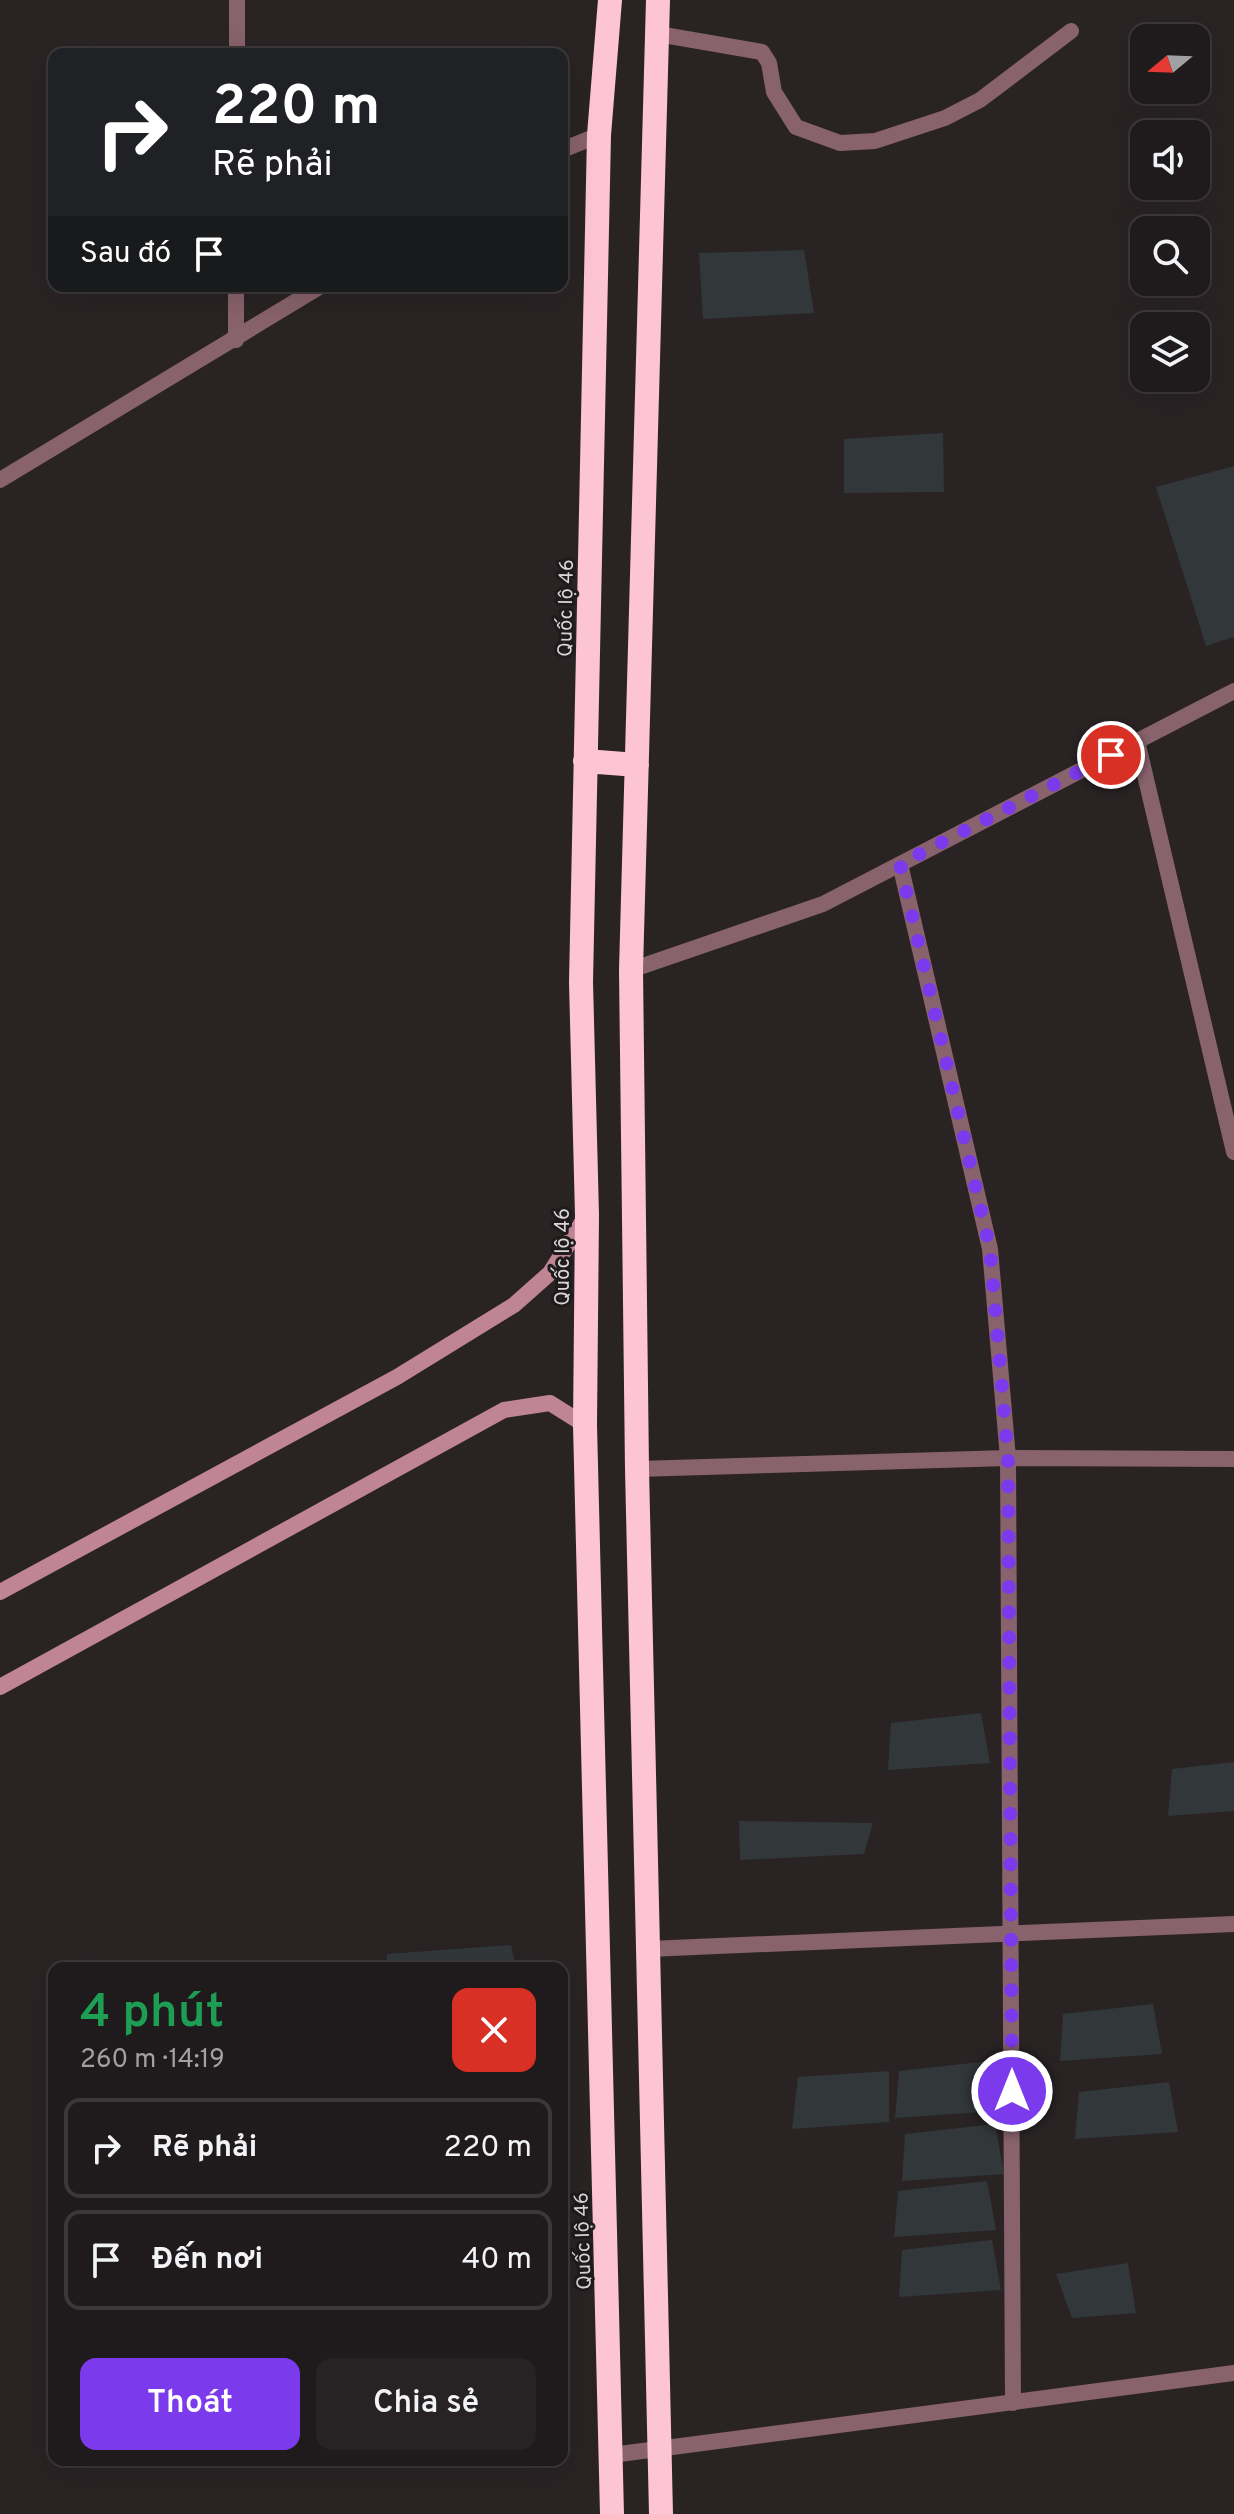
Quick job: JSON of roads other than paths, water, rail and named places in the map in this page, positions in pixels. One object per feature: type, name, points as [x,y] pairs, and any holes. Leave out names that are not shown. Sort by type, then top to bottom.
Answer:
[{"type":"highway","name":"Quốc lộ 46","points":[[610,0],[599,135],[581,982],[587,1215],[585,1425],[612,2514]]},
{"type":"highway","points":[[658,0],[631,970],[637,1469],[661,2514]]},
{"type":"highway","points":[[585,761],[637,765]]},
{"type":"street","points":[[237,0],[237,48]]},
{"type":"street","points":[[658,34],[762,52],[769,63],[774,92],[796,127],[840,143],[875,141],[945,118],[980,100],[1071,31]]},
{"type":"street","points":[[568,148],[599,135]]},
{"type":"street","points":[[236,292],[236,340]]},
{"type":"street","points":[[0,480],[312,292]]},
{"type":"street","points":[[631,970],[823,904],[1234,691]]},
{"type":"street","points":[[1137,741],[1234,1152]]},
{"type":"street","points":[[900,864],[990,1249],[1008,1458],[1013,2403]]},
{"type":"street","points":[[0,1592],[397,1377],[514,1305],[550,1273],[587,1215]]},
{"type":"street","points":[[0,1687],[504,1410],[550,1403],[585,1425]]},
{"type":"street","points":[[637,1469],[1008,1458],[1234,1459]]},
{"type":"street","points":[[649,1949],[1234,1924]]},
{"type":"street","points":[[612,2455],[1234,2373]]}]
